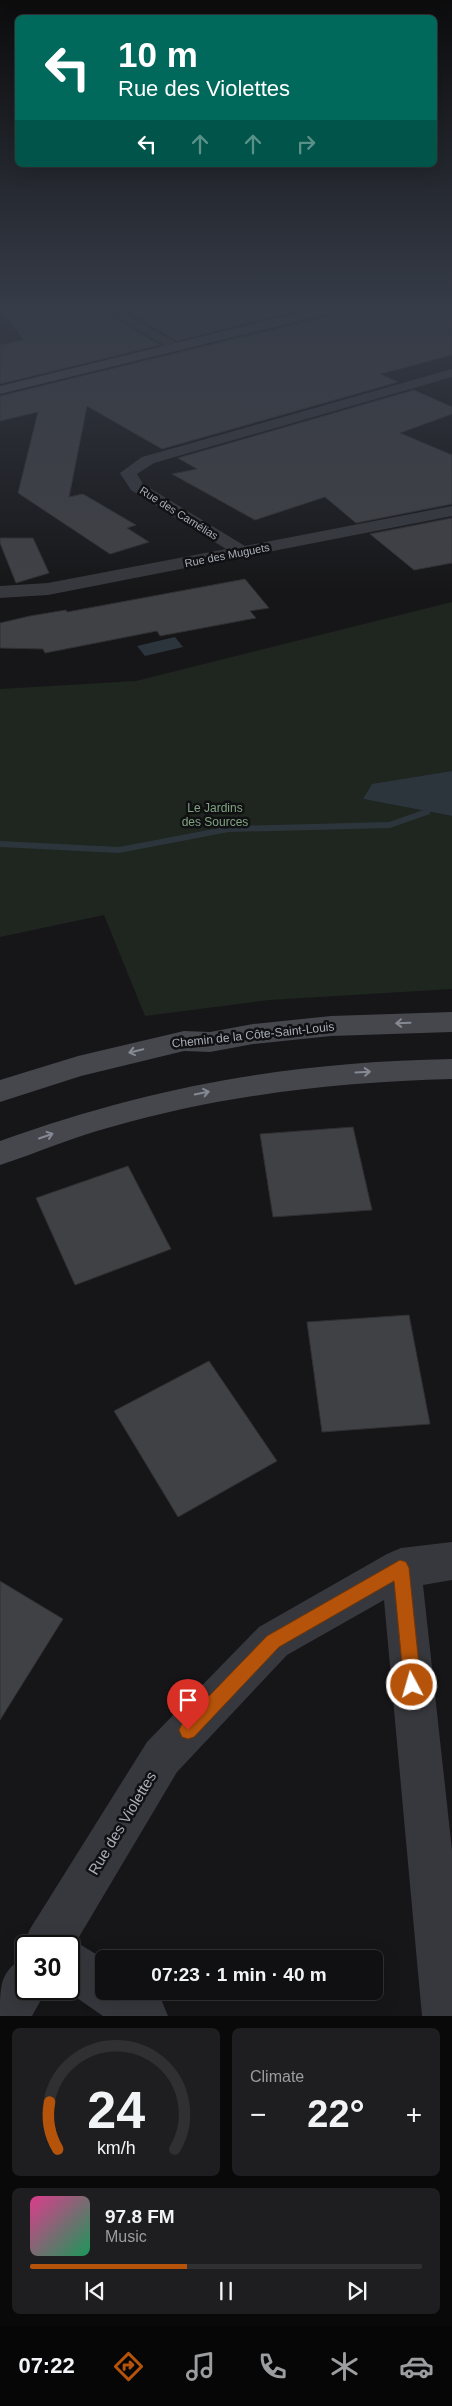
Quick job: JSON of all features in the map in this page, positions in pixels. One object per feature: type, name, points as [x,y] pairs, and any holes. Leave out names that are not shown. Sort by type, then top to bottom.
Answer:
[{"type":"street","name":"Rue des Camélias","points":[[243,552],[137,487],[128,473],[148,460],[343,404]]},
{"type":"street","name":"Rue des Muguets","points":[[0,592],[48,589],[452,511]]},
{"type":"street","name":"Chemin de la Côte-Saint-Louis","points":[[0,1091],[78,1066],[184,1040],[210,1042],[331,1026],[452,1022]]},
{"type":"street","points":[[0,1153],[119,1112],[212,1090],[331,1074],[452,1069]]},
{"type":"street","name":"Rue des Violettes","points":[[55,1935],[162,1757],[273,1642],[400,1568],[452,1561]]},
{"type":"street","points":[[400,1568],[446,2016]]},
{"type":"street","points":[[80,1971],[95,1982]]},
{"type":"street","points":[[5,2016],[15,1999]]},
{"type":"street","points":[[122,2000],[144,2016]]},
{"type":"green space","name":"Le Jardins des Sources","points":[[452,602],[452,771],[426,776],[363,799],[452,816],[452,989],[270,1000],[145,1016],[104,915],[0,937],[0,689],[136,681]]},
{"type":"shaded area","points":[[175,637],[183,647],[145,656],[137,646]]},
{"type":"shaded area","points":[[452,771],[452,816],[363,799],[372,784]]},
{"type":"building","points":[[0,404],[320,404],[162,449],[87,406],[69,497],[83,494],[136,525],[127,528],[149,542],[110,554],[18,493],[38,412],[0,421]]},
{"type":"building","points":[[365,404],[445,404],[452,407],[452,414],[400,433],[452,455],[452,504],[356,523],[325,497],[255,520],[172,474],[197,469],[178,458]]},
{"type":"building","points":[[452,518],[452,563],[414,570],[370,534]]},
{"type":"building","points":[[0,538],[33,538],[49,573],[16,583],[0,543]]},
{"type":"building","points":[[245,579],[269,608],[250,611],[256,618],[160,636],[157,631],[45,653],[43,649],[0,648],[0,623],[30,616],[66,610],[67,612]]},
{"type":"building","points":[[353,1127],[372,1210],[273,1217],[260,1134]]},
{"type":"building","points":[[128,1166],[171,1249],[75,1285],[36,1198]]},
{"type":"building","points":[[409,1315],[430,1424],[322,1432],[307,1322]]},
{"type":"building","points":[[209,1361],[277,1461],[178,1517],[114,1411]]},
{"type":"building","points":[[0,1581],[63,1619],[0,1720]]},
{"type":"waterway","points":[[0,844],[119,850],[229,829],[390,825],[426,812]]},
{"type":"route","points":[[188,1730],[273,1642],[400,1568],[412,1685]]}]
